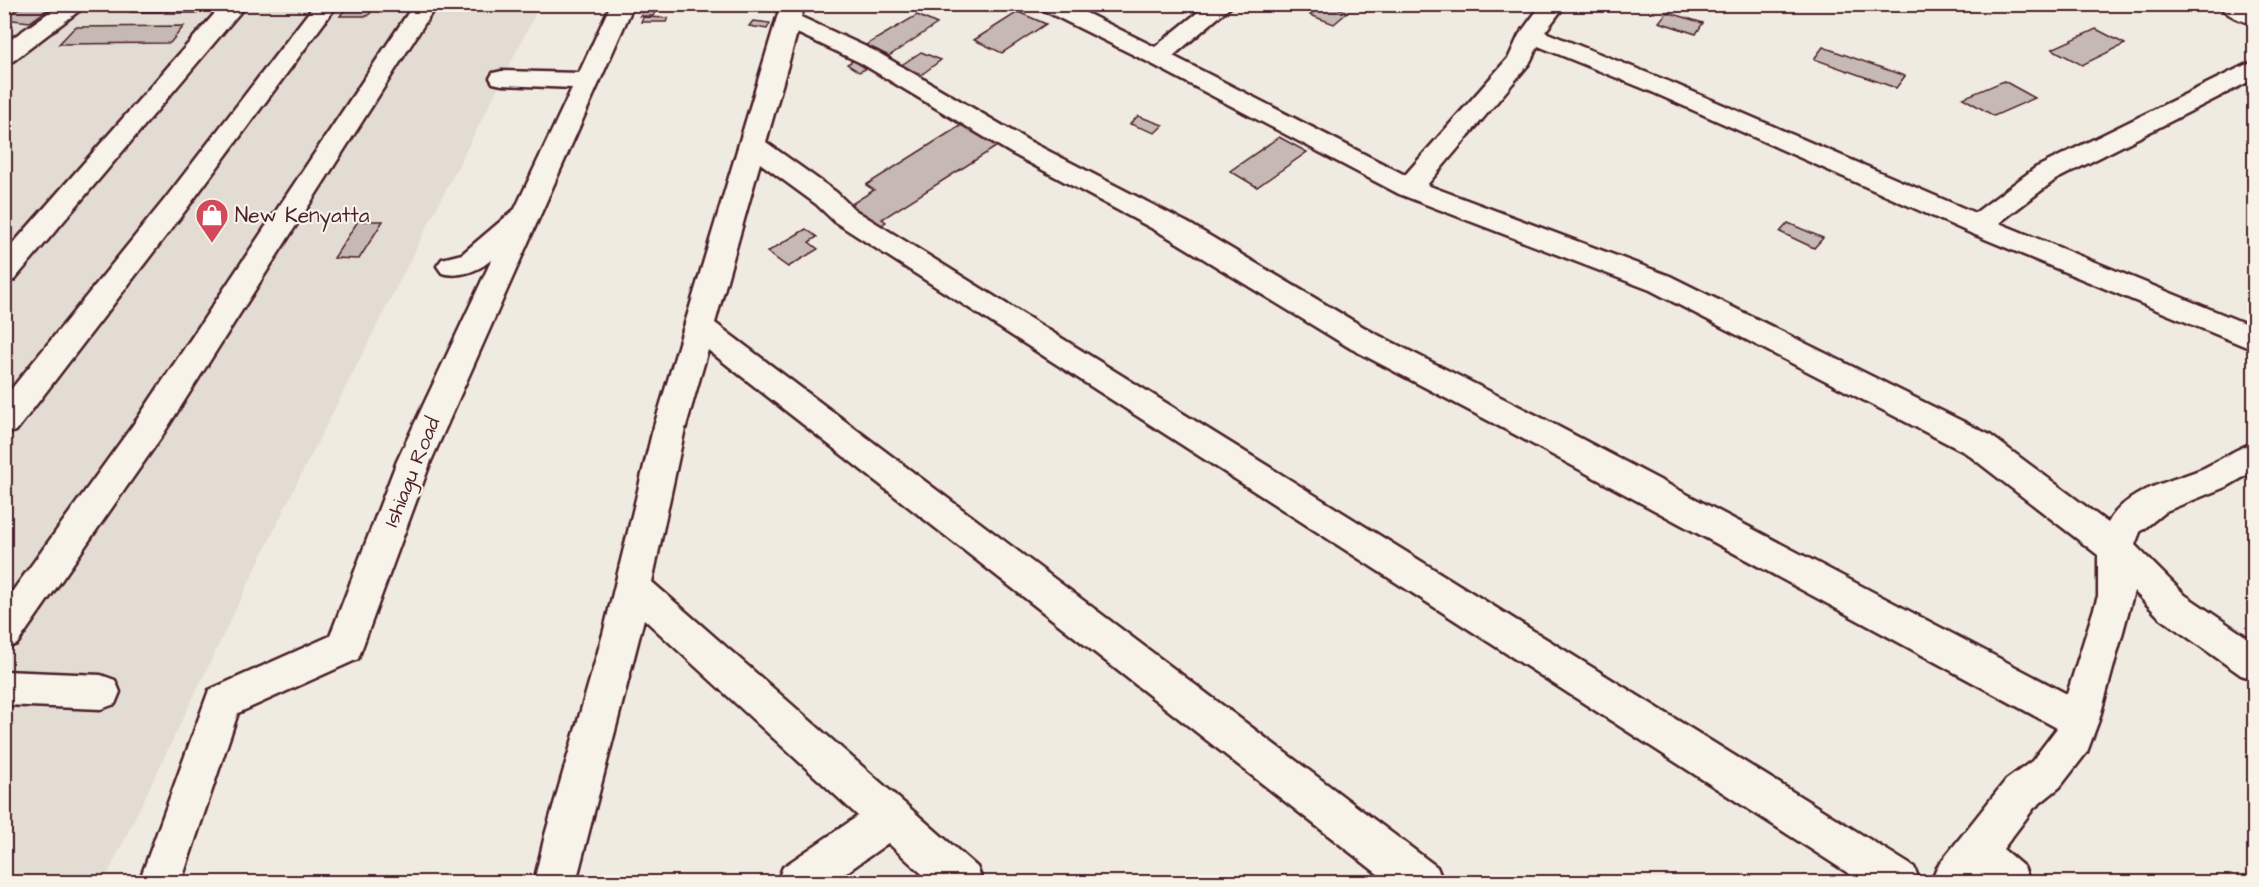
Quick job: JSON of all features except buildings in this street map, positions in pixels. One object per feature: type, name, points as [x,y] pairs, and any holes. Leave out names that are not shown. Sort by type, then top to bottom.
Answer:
[{"type":"street","points":[[4,56],[77,4]]},
{"type":"street","points":[[4,273],[236,4]]},
{"type":"street","points":[[4,422],[175,205],[327,4]]},
{"type":"street","points":[[4,633],[150,427],[426,4]]},
{"type":"street","name":"Ishiagu Road","points":[[160,882],[223,702],[345,647],[414,460],[623,4]]},
{"type":"street","points":[[1049,4],[1157,57],[1409,188],[1660,283],[1978,444],[2116,549],[2172,606],[2254,663]]},
{"type":"street","points":[[1157,57],[1223,4]]},
{"type":"street","points":[[1409,188],[1520,59],[1531,35],[1555,4]]},
{"type":"street","points":[[2229,4],[2254,17]]},
{"type":"street","points":[[555,882],[633,587],[668,433],[791,12],[1020,147],[1178,230],[1361,340],[1524,424],[2079,720]]},
{"type":"street","points":[[1531,35],[1661,87],[1978,225],[2254,339]]},
{"type":"street","points":[[1978,225],[2045,174],[2254,70]]},
{"type":"street","points":[[502,78],[589,81]]},
{"type":"street","points":[[752,144],[826,198],[844,216],[1899,882]]},
{"type":"street","points":[[452,266],[471,261],[530,209]]},
{"type":"street","points":[[699,327],[1422,882]]},
{"type":"street","points":[[2009,882],[1963,867],[2020,794],[2046,774],[2073,739],[2116,596],[2116,549],[2125,524],[2154,501],[2216,477],[2254,456]]},
{"type":"street","points":[[633,587],[962,882]]},
{"type":"street","points":[[4,688],[101,692]]},
{"type":"street","points":[[798,882],[890,818]]},
{"type":"shaded area","name":"New Kenyatta","points":[[5,5],[540,5],[297,483],[104,882],[5,882]]},
{"type":"place","name":"New Kenyatta","points":[[212,244]]}]
